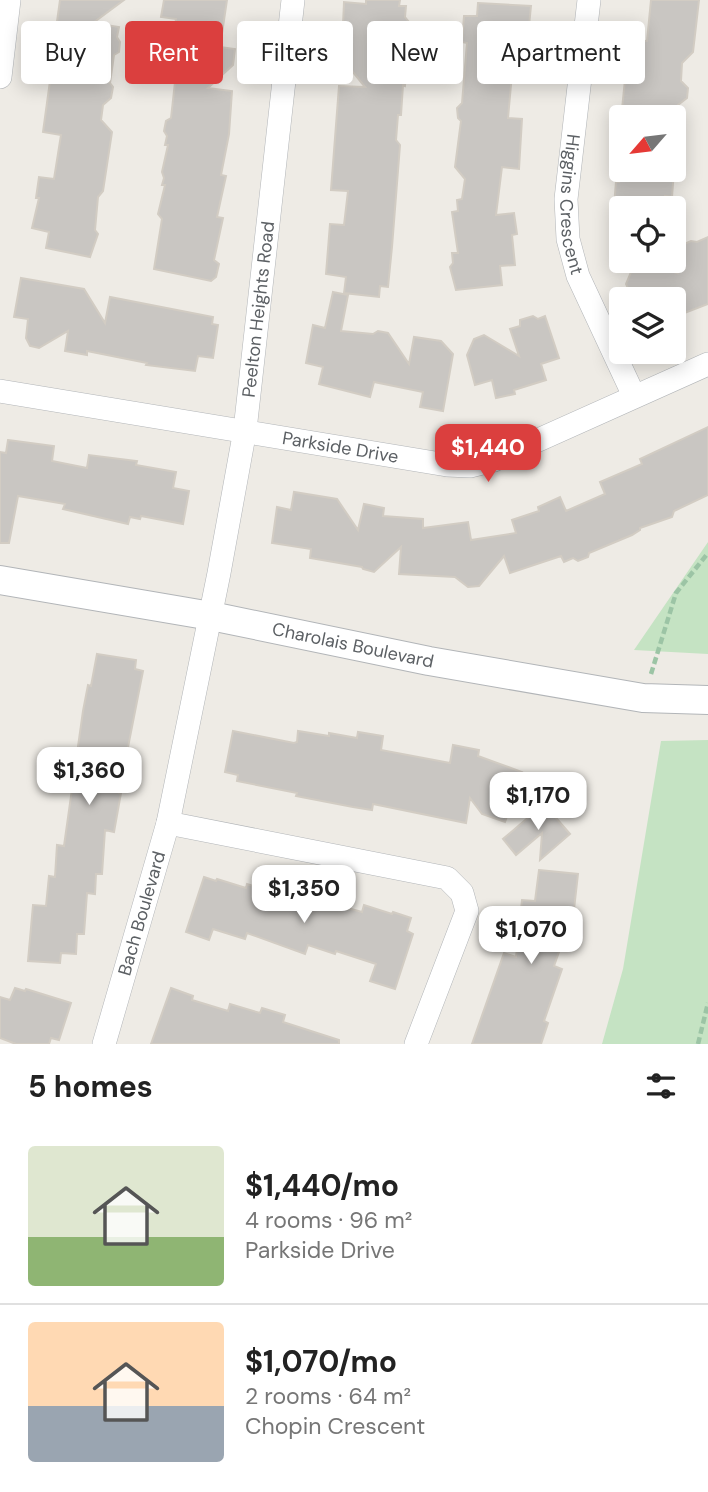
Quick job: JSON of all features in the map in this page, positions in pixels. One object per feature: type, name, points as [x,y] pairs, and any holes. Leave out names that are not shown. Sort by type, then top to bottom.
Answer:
[{"type":"street","points":[[0,77],[9,0]]},
{"type":"street","name":"Peelton Heights Road","points":[[211,616],[245,430],[293,0]]},
{"type":"street","name":"Higgins Crescent","points":[[589,0],[566,198],[568,239],[578,276],[634,396]]},
{"type":"street","name":"Parkside Drive","points":[[0,391],[447,465],[470,466],[494,460],[708,364]]},
{"type":"street","name":"Charolais Boulevard","points":[[0,580],[211,616],[429,661],[643,698],[708,700]]},
{"type":"street","name":"Bach Boulevard","points":[[104,1044],[168,823],[211,616]]},
{"type":"street","points":[[168,823],[447,878],[462,893],[467,911],[416,1044]]},
{"type":"path","points":[[643,698],[676,593],[708,553]]},
{"type":"path","points":[[698,1044],[708,1003]]},
{"type":"green space","points":[[708,542],[708,654],[634,650]]},
{"type":"green space","points":[[708,740],[708,1044],[602,1044],[623,969],[661,741]]},
{"type":"building","points":[[60,0],[124,0],[96,21],[57,21]]},
{"type":"building","points":[[164,0],[227,0],[223,27],[223,21],[176,21],[161,17]]},
{"type":"building","points":[[366,0],[400,0],[399,6],[406,6],[405,17],[408,21],[367,21],[367,84],[405,84],[401,115],[398,115],[396,140],[400,145],[388,287],[380,286],[379,297],[344,293],[346,277],[326,274],[330,224],[344,225],[348,191],[331,190],[339,86],[365,87],[353,72],[353,21],[343,21],[344,2],[366,4]]},
{"type":"building","points":[[651,0],[699,0],[693,52],[682,63],[681,81],[688,88],[687,98],[678,105],[622,105],[625,84],[645,84]]},
{"type":"building","points":[[478,3],[531,6],[529,21],[477,21],[477,84],[511,84],[508,118],[522,119],[519,169],[502,167],[496,215],[514,213],[517,234],[512,235],[515,265],[500,266],[502,285],[456,290],[450,267],[453,263],[452,253],[458,253],[452,212],[458,211],[457,200],[462,199],[465,179],[455,167],[461,121],[457,108],[462,103],[467,43],[463,42],[463,29],[464,16],[477,16]]},
{"type":"building","points":[[111,26],[119,27],[119,52],[114,55],[111,76]]},
{"type":"building","points":[[223,47],[235,49],[233,65],[223,74]]},
{"type":"building","points":[[50,84],[111,84],[113,87],[111,98],[103,105],[101,120],[112,132],[103,191],[98,197],[95,230],[98,234],[90,257],[46,248],[49,232],[32,228],[39,198],[36,198],[39,177],[54,179],[61,135],[43,132]]},
{"type":"building","points":[[175,84],[212,84],[208,88],[232,91],[229,134],[221,175],[226,176],[217,217],[223,218],[214,260],[219,264],[216,277],[211,281],[154,269],[162,219],[158,214],[165,185],[162,185],[162,172],[168,145],[165,145],[167,136],[164,131],[166,121],[171,118]]},
{"type":"building","points":[[616,182],[673,182],[672,196],[615,196]]},
{"type":"building","points":[[708,237],[708,304],[686,312],[686,287],[627,287],[631,273],[686,273],[686,243]]},
{"type":"building","points":[[21,278],[84,289],[105,323],[110,297],[213,317],[212,324],[218,325],[213,358],[198,356],[195,371],[146,365],[147,363],[87,351],[87,355],[65,351],[68,331],[39,348],[30,346],[26,338],[28,319],[14,317]]},
{"type":"building","points":[[333,292],[348,295],[341,331],[388,333],[409,364],[414,337],[441,341],[453,354],[443,411],[420,407],[423,392],[374,382],[370,397],[319,384],[323,367],[306,363],[313,325],[325,328]]},
{"type":"building","points":[[533,316],[538,319],[545,316],[559,358],[541,364],[546,380],[514,390],[515,394],[496,398],[492,380],[475,385],[467,355],[474,339],[484,335],[519,356],[510,329],[520,326],[520,320]]},
{"type":"building","points":[[708,427],[708,495],[674,511],[672,517],[640,528],[632,535],[589,553],[588,557],[578,561],[573,558],[564,562],[561,556],[510,573],[504,556],[479,586],[468,587],[455,577],[399,574],[401,547],[374,572],[362,567],[310,558],[311,549],[272,543],[277,507],[291,510],[294,492],[337,499],[358,530],[364,504],[384,508],[383,516],[423,519],[423,528],[468,522],[471,540],[516,533],[512,520],[539,511],[538,507],[560,497],[566,511],[605,494],[600,482],[642,464],[640,459]]},
{"type":"building","points":[[8,440],[54,446],[52,461],[87,468],[89,455],[137,461],[136,465],[176,472],[173,488],[189,491],[183,524],[141,516],[140,519],[130,517],[128,524],[63,509],[65,504],[18,496],[9,543],[0,543],[0,452],[6,453]]},
{"type":"building","points":[[97,654],[136,660],[135,669],[143,671],[114,832],[105,830],[102,874],[96,874],[95,894],[87,893],[84,934],[77,934],[76,954],[61,953],[60,963],[28,961],[33,905],[46,906],[49,876],[55,877],[57,845],[64,846],[83,711]]},
{"type":"building","points":[[233,731],[294,743],[297,742],[298,731],[357,738],[358,732],[383,736],[381,750],[450,763],[453,745],[479,750],[478,756],[522,772],[505,822],[482,814],[470,798],[466,823],[373,804],[372,810],[296,796],[297,793],[237,781],[238,775],[225,772]]},
{"type":"building","points":[[544,804],[570,834],[540,860],[542,833],[516,855],[503,839]]},
{"type":"building","points":[[539,870],[578,874],[572,927],[568,927],[554,966],[562,969],[544,1021],[548,1023],[541,1044],[472,1044],[504,953],[516,957],[522,900],[535,901]]},
{"type":"building","points":[[204,877],[246,888],[247,884],[306,902],[308,897],[362,912],[364,905],[411,918],[407,931],[413,934],[395,989],[370,981],[376,964],[336,951],[335,954],[308,945],[305,954],[247,933],[245,939],[213,929],[209,940],[186,932]]},
{"type":"building","points":[[15,988],[71,1003],[59,1040],[51,1038],[49,1044],[16,1044],[0,1038],[0,997],[10,1000]]},
{"type":"building","points":[[171,988],[193,996],[192,1000],[228,1011],[230,1004],[260,1013],[262,1008],[285,1015],[283,1022],[339,1040],[339,1044],[151,1044]]}]
